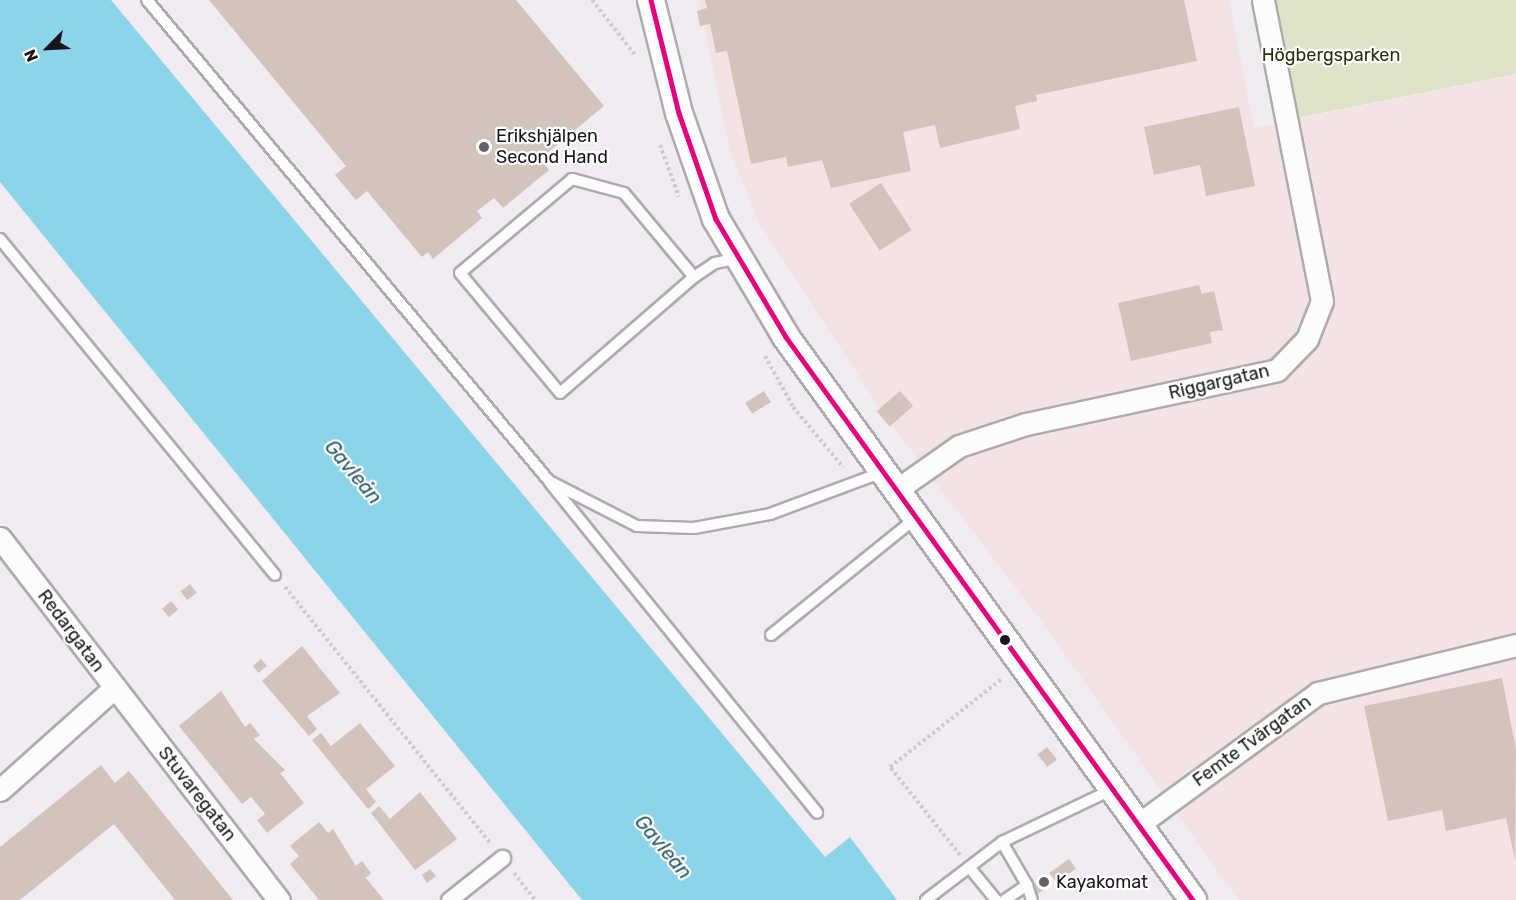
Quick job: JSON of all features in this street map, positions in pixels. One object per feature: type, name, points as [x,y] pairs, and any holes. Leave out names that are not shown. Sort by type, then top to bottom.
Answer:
[{"type":"street","points":[[651,0],[679,113],[716,219],[791,346],[919,516],[1193,900]]},
{"type":"street","name":"Riggargatan","points":[[892,479],[958,446],[1026,424],[1277,370],[1307,339],[1322,301],[1263,0]]},
{"type":"street","name":"Redargatan","points":[[0,538],[114,688],[0,790]]},
{"type":"street","name":"Femte Tvärgatan","points":[[1139,824],[1318,693],[1516,645]]},
{"type":"street","name":"Stuvaregatan","points":[[114,688],[279,900]]},
{"type":"street","points":[[449,900],[502,858]]},
{"type":"lane","points":[[147,0],[549,481],[817,813]]},
{"type":"lane","points":[[694,277],[624,193],[572,179],[460,273],[560,393],[694,277],[715,263],[739,258]]},
{"type":"lane","points":[[0,238],[275,575]]},
{"type":"lane","points":[[549,481],[637,526],[694,528],[770,514],[892,479]]},
{"type":"lane","points":[[771,635],[919,516]]},
{"type":"lane","points":[[926,900],[1002,842],[1113,789]]},
{"type":"lane","points":[[1002,842],[1027,885],[1032,900]]},
{"type":"lane","points":[[969,867],[996,900]]},
{"type":"lane","points":[[1005,900],[1027,885]]},
{"type":"path","points":[[592,0],[636,56]]},
{"type":"path","points":[[275,575],[535,900]]},
{"type":"path","points":[[969,867],[890,767],[1002,678]]},
{"type":"shaded area","points":[[699,0],[1229,0],[1254,128],[1516,75],[1516,900],[1238,900],[1045,626],[884,415],[758,221],[729,148]]},
{"type":"green space","name":"Högbergsparken","points":[[1266,0],[1516,0],[1516,74],[1287,120]]},
{"type":"water","name":"Gavleån","points":[[0,0],[111,0],[825,857],[850,837],[897,900],[582,900],[0,182]]},
{"type":"building","points":[[209,0],[516,0],[604,106],[540,159],[549,170],[503,208],[494,198],[477,211],[482,218],[433,259],[428,252],[422,257],[367,191],[356,200],[335,175],[346,166]]},
{"type":"building","points":[[705,0],[1184,0],[1197,61],[1036,95],[1037,101],[1015,106],[1020,129],[940,148],[935,125],[903,132],[911,171],[831,188],[822,160],[788,167],[786,157],[751,164],[727,51],[716,53],[710,24],[700,26],[697,11],[707,8]]},
{"type":"building","points":[[1239,107],[1255,186],[1206,196],[1200,165],[1154,175],[1144,127]]},
{"type":"building","points":[[881,183],[911,230],[880,251],[849,204]]},
{"type":"building","points":[[1199,285],[1202,294],[1214,291],[1223,330],[1210,332],[1212,343],[1131,361],[1118,303]]},
{"type":"building","points":[[764,391],[771,402],[752,414],[745,403]]},
{"type":"building","points":[[900,391],[913,406],[890,426],[877,411]]},
{"type":"building","points":[[190,584],[197,593],[187,600],[181,591]]},
{"type":"building","points":[[171,601],[178,609],[169,617],[162,609]]},
{"type":"building","points":[[302,646],[340,693],[307,716],[317,729],[309,736],[262,681]]},
{"type":"building","points":[[261,659],[267,666],[259,673],[253,666]]},
{"type":"building","points":[[1502,678],[1516,749],[1515,860],[1506,818],[1446,831],[1442,810],[1388,821],[1364,706]]},
{"type":"building","points":[[221,691],[245,727],[250,723],[260,735],[254,739],[285,770],[280,773],[304,803],[267,833],[257,820],[265,814],[251,797],[242,804],[179,726]]},
{"type":"building","points":[[360,723],[395,766],[366,789],[376,802],[368,809],[312,740],[321,733],[331,746]]},
{"type":"building","points":[[1047,747],[1057,760],[1047,767],[1038,754]]},
{"type":"building","points":[[101,765],[115,783],[129,771],[233,900],[175,900],[114,824],[20,900],[0,900],[0,847]]},
{"type":"building","points":[[420,792],[457,839],[415,870],[371,813],[379,806],[390,819]]},
{"type":"building","points":[[319,822],[328,833],[333,829],[356,866],[362,861],[371,873],[366,878],[384,900],[319,900],[290,864],[299,856],[290,846]]},
{"type":"building","points":[[1069,859],[1076,869],[1056,883],[1049,873]]},
{"type":"building","points":[[430,869],[436,876],[427,883],[422,875]]},
{"type":"building","points":[[1041,879],[1047,887],[1037,895],[1031,887]]},
{"type":"transit line","points":[[651,0],[679,113],[716,219],[786,337],[1193,900]]},
{"type":"place","name":"Erikshjälpen Second Hand","points":[[484,147]]},
{"type":"place","name":"Kayakomat","points":[[1044,882]]}]
